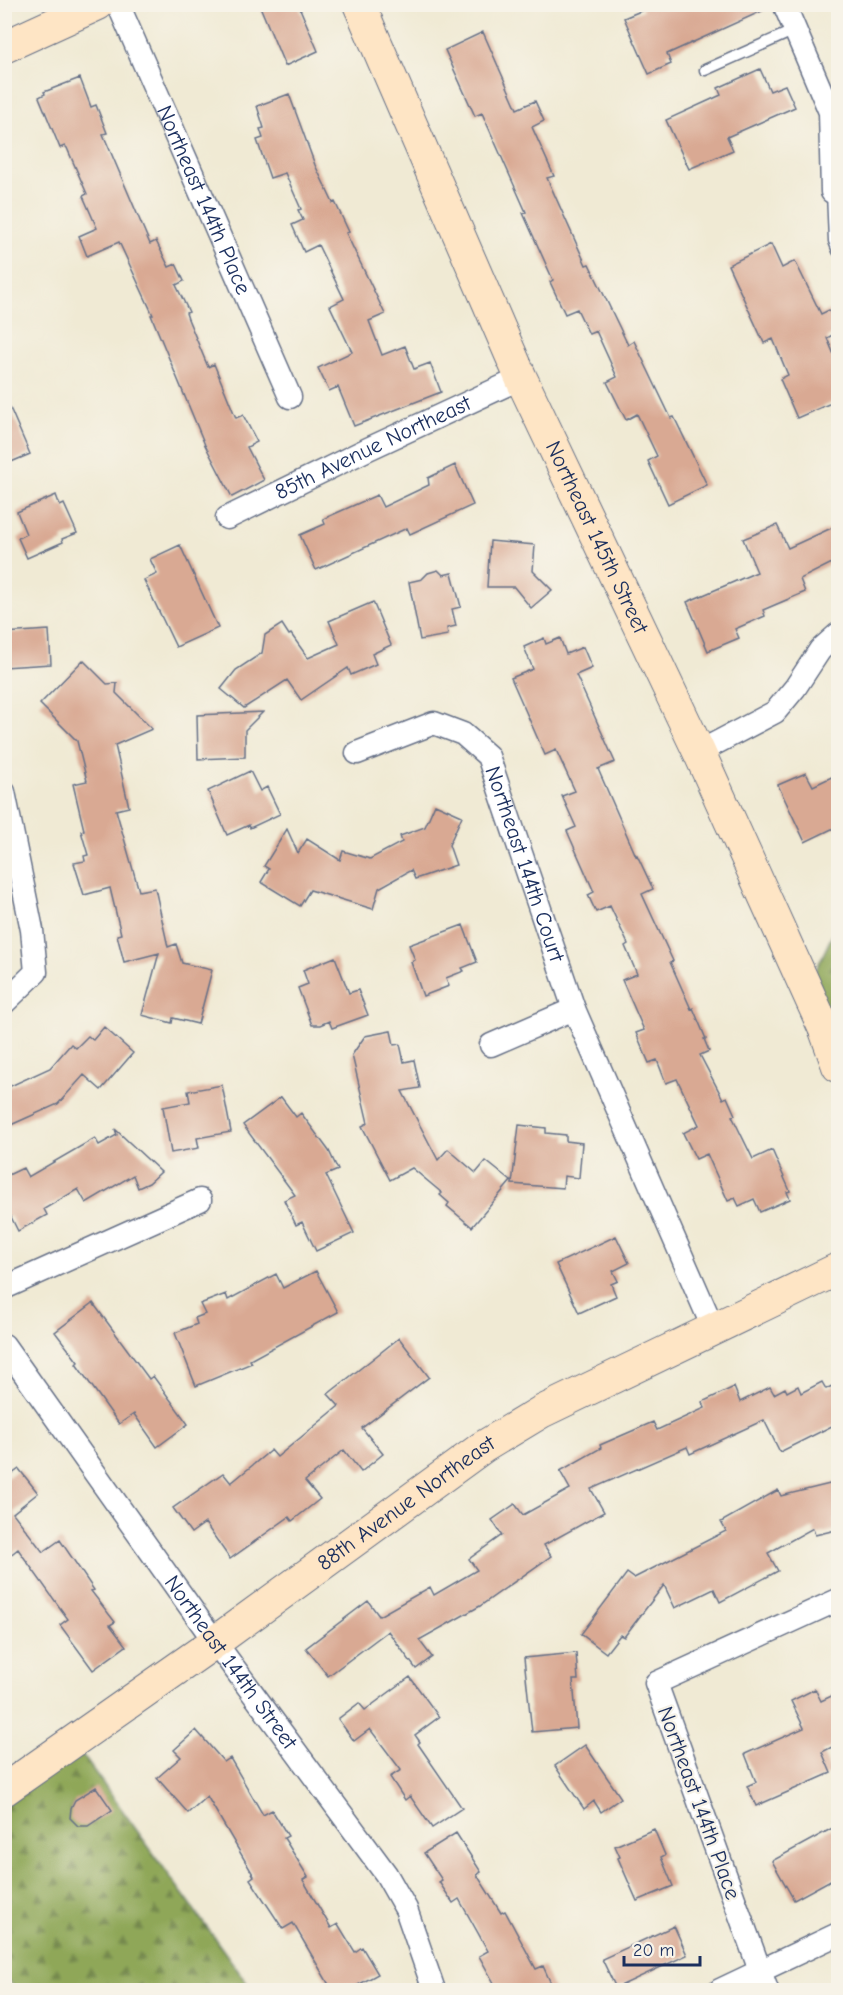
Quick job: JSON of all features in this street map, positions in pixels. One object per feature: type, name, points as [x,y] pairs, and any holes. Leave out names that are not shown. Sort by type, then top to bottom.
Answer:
[{"type":"street","points":[[4,47],[98,4]]},
{"type":"street","name":"Northeast 144th Place","points":[[118,4],[290,397]]},
{"type":"street","name":"Northeast 145th Street","points":[[359,4],[521,378],[699,752],[825,1030],[838,1066]]},
{"type":"street","points":[[784,4],[830,112],[832,192]]},
{"type":"street","name":"85th Avenue Northeast","points":[[227,518],[521,378]]},
{"type":"street","points":[[699,752],[775,712],[795,688],[820,650],[838,634]]},
{"type":"street","name":"Northeast 144th Court","points":[[357,753],[434,723],[463,734],[488,756],[574,1009],[714,1330]]},
{"type":"street","points":[[4,792],[32,930],[36,972],[4,1003]]},
{"type":"street","points":[[491,1045],[574,1009]]},
{"type":"street","points":[[4,1288],[200,1200]]},
{"type":"street","name":"88th Avenue Northeast","points":[[4,1790],[215,1642],[483,1447],[541,1412],[838,1269]]},
{"type":"street","name":"Northeast 144th Street","points":[[4,1346],[215,1642],[386,1874],[406,1909],[434,1990]]},
{"type":"street","name":"Northeast 144th Place","points":[[764,1981],[656,1683],[838,1600]]},
{"type":"street","points":[[720,1990],[764,1981],[838,1934]]},
{"type":"lane","points":[[705,70],[795,30]]},
{"type":"lane","points":[[832,192],[834,241],[838,251]]},
{"type":"green space","points":[[838,923],[838,1068],[806,991]]},
{"type":"green space","points":[[73,1742],[252,1990],[16,1990],[5,1977],[4,1790]]},
{"type":"building","points":[[259,4],[298,4],[318,51],[285,66]]},
{"type":"building","points":[[640,4],[771,4],[771,7],[667,54],[671,64],[649,74],[624,18],[643,10]]},
{"type":"building","points":[[483,32],[517,109],[535,101],[544,121],[532,127],[554,176],[547,178],[586,265],[589,264],[628,345],[634,341],[671,418],[674,417],[707,485],[668,504],[648,461],[657,456],[637,414],[626,420],[607,382],[617,377],[596,331],[589,334],[577,309],[565,314],[550,282],[553,280],[523,213],[526,212],[482,113],[475,116],[445,50]]},
{"type":"building","points":[[760,69],[770,91],[785,85],[795,107],[727,137],[733,150],[689,169],[666,120],[721,95],[718,88]]},
{"type":"building","points":[[80,78],[91,107],[96,105],[107,133],[103,134],[150,244],[156,241],[169,267],[176,264],[184,281],[176,285],[189,312],[186,313],[188,319],[208,367],[214,364],[236,418],[243,415],[257,442],[247,447],[264,480],[232,497],[205,445],[151,315],[153,315],[119,242],[87,256],[79,236],[97,228],[83,196],[87,194],[67,148],[65,146],[60,148],[39,97],[45,94],[44,92]]},
{"type":"building","points":[[289,94],[315,165],[333,203],[335,202],[349,232],[346,233],[385,314],[369,321],[382,355],[405,346],[414,369],[430,363],[441,392],[354,426],[338,387],[329,391],[318,368],[352,352],[330,306],[344,299],[318,245],[304,252],[292,225],[303,220],[298,210],[301,209],[285,173],[270,178],[257,140],[263,138],[260,129],[264,128],[257,106]]},
{"type":"building","points":[[771,244],[782,268],[795,261],[821,314],[829,310],[838,330],[827,338],[838,364],[838,400],[797,418],[780,379],[788,375],[773,339],[764,343],[728,265]]},
{"type":"building","points":[[4,394],[30,454],[4,465]]},
{"type":"building","points":[[455,465],[473,505],[410,534],[407,528],[316,570],[300,535],[325,524],[323,519],[377,495],[383,507],[429,485],[428,478]]},
{"type":"building","points":[[56,495],[60,506],[64,504],[77,533],[27,558],[18,538],[26,534],[17,512]]},
{"type":"building","points":[[777,525],[788,548],[838,525],[838,560],[800,579],[805,592],[763,610],[765,616],[735,629],[739,638],[708,651],[687,602],[757,572],[743,539]]},
{"type":"building","points":[[490,541],[535,545],[533,571],[552,590],[531,608],[514,587],[487,587]]},
{"type":"building","points":[[180,545],[218,628],[176,647],[144,580],[157,574],[150,559]]},
{"type":"building","points":[[438,570],[443,575],[452,573],[461,607],[452,609],[456,626],[447,628],[448,635],[420,640],[409,582],[422,579],[428,573]]},
{"type":"building","points":[[373,602],[391,645],[372,654],[376,664],[351,675],[348,668],[301,700],[287,680],[244,708],[221,689],[236,670],[262,653],[265,635],[282,624],[308,658],[339,644],[329,621]]},
{"type":"building","points":[[49,630],[51,664],[4,667],[4,633]]},
{"type":"building","points":[[544,638],[546,644],[560,638],[566,654],[583,647],[592,668],[576,675],[615,762],[598,769],[653,889],[642,894],[673,961],[670,962],[706,1039],[704,1039],[709,1051],[700,1055],[723,1099],[727,1097],[735,1115],[732,1116],[753,1159],[772,1150],[790,1191],[787,1192],[790,1199],[760,1212],[754,1199],[739,1206],[735,1198],[728,1201],[707,1154],[696,1159],[683,1133],[699,1125],[677,1079],[666,1083],[657,1060],[649,1063],[636,1033],[644,1030],[622,980],[637,974],[625,946],[628,944],[610,906],[596,912],[588,895],[594,892],[567,831],[576,827],[562,796],[575,791],[556,750],[545,755],[511,678],[533,669],[524,647]]},
{"type":"building","points":[[83,660],[107,684],[117,683],[116,693],[152,729],[115,745],[129,807],[116,810],[139,891],[155,888],[168,947],[176,944],[182,963],[212,970],[198,1024],[173,1018],[172,1023],[142,1015],[159,953],[124,962],[117,935],[121,934],[110,888],[84,895],[74,863],[85,861],[84,856],[88,855],[81,831],[84,830],[73,784],[87,781],[77,741],[40,704]]},
{"type":"building","points":[[263,712],[245,730],[245,757],[198,759],[197,715]]},
{"type":"building","points":[[250,771],[260,791],[267,787],[280,814],[250,828],[249,825],[227,835],[208,791]]},
{"type":"building","points":[[806,773],[813,786],[838,774],[838,826],[805,842],[778,785]]},
{"type":"building","points":[[435,804],[462,816],[449,845],[456,865],[415,879],[411,870],[379,888],[373,909],[310,890],[300,906],[261,882],[269,869],[264,866],[287,829],[298,853],[307,839],[340,860],[343,851],[370,859],[402,842],[400,836],[425,827]]},
{"type":"building","points":[[463,925],[477,962],[462,968],[464,971],[446,978],[449,986],[423,996],[411,962],[415,960],[409,945]]},
{"type":"building","points":[[335,957],[349,993],[358,990],[368,1015],[332,1028],[329,1021],[320,1025],[312,1025],[298,988],[308,984],[303,970]]},
{"type":"building","points":[[104,1027],[133,1053],[101,1090],[84,1075],[58,1104],[4,1128],[4,1089],[50,1068],[71,1044],[76,1048],[88,1036],[93,1040]]},
{"type":"building","points":[[391,1031],[394,1045],[400,1044],[404,1062],[414,1060],[420,1088],[402,1091],[438,1160],[448,1149],[476,1173],[486,1161],[511,1181],[472,1227],[447,1206],[449,1203],[440,1195],[442,1193],[412,1168],[390,1180],[362,1126],[368,1123],[352,1055],[365,1036]]},
{"type":"building","points":[[222,1085],[231,1132],[197,1138],[199,1148],[171,1153],[163,1107],[190,1102],[188,1091]]},
{"type":"building","points":[[281,1097],[296,1117],[301,1113],[329,1151],[338,1170],[326,1175],[354,1233],[316,1251],[302,1222],[296,1225],[284,1200],[295,1195],[243,1125]]},
{"type":"building","points":[[519,1125],[546,1128],[546,1133],[566,1135],[566,1141],[582,1143],[579,1178],[564,1176],[563,1188],[512,1184]]},
{"type":"building","points":[[115,1129],[161,1172],[149,1183],[138,1188],[133,1175],[86,1203],[78,1189],[44,1209],[47,1215],[18,1231],[10,1215],[4,1218],[4,1177],[23,1168],[28,1177],[95,1138],[99,1145],[117,1135]]},
{"type":"building","points":[[616,1236],[629,1263],[613,1271],[618,1281],[611,1284],[616,1296],[579,1313],[556,1264]]},
{"type":"building","points":[[316,1271],[338,1312],[250,1360],[252,1363],[196,1386],[175,1333],[197,1324],[195,1318],[205,1314],[200,1304],[226,1294],[228,1300],[276,1274],[283,1288]]},
{"type":"building","points":[[93,1303],[149,1379],[153,1376],[188,1424],[157,1447],[134,1414],[119,1424],[55,1332]]},
{"type":"building","points":[[399,1338],[429,1377],[362,1428],[383,1454],[361,1472],[344,1450],[305,1481],[320,1499],[292,1521],[289,1517],[230,1559],[205,1523],[191,1533],[173,1508],[223,1473],[231,1483],[271,1450],[277,1457],[339,1406],[328,1394]]},
{"type":"building","points":[[822,1382],[826,1389],[838,1383],[838,1423],[780,1452],[764,1420],[690,1454],[687,1447],[591,1489],[604,1512],[544,1545],[551,1556],[480,1606],[419,1640],[432,1657],[416,1669],[388,1631],[328,1676],[306,1648],[368,1601],[379,1616],[430,1587],[434,1595],[477,1570],[469,1559],[502,1535],[492,1520],[515,1504],[523,1515],[570,1489],[560,1471],[601,1448],[600,1445],[653,1422],[657,1430],[705,1408],[702,1402],[734,1387],[740,1402],[770,1387],[774,1394],[785,1388],[787,1392],[798,1386],[801,1393]]},
{"type":"building","points":[[19,1469],[38,1493],[13,1513],[43,1552],[60,1540],[94,1590],[91,1591],[115,1622],[110,1625],[126,1646],[93,1670],[60,1625],[68,1619],[18,1549],[4,1560],[4,1480]]},
{"type":"building","points":[[838,1482],[838,1519],[834,1520],[836,1530],[815,1535],[813,1528],[768,1553],[778,1571],[720,1602],[714,1589],[675,1608],[664,1585],[624,1637],[620,1635],[606,1653],[581,1634],[627,1573],[634,1578],[726,1531],[721,1522],[778,1490],[781,1496]]},
{"type":"building","points":[[576,1653],[578,1680],[573,1680],[577,1728],[532,1732],[524,1658]]},
{"type":"building","points":[[410,1677],[439,1717],[415,1735],[420,1742],[418,1744],[462,1808],[432,1828],[410,1796],[405,1800],[390,1777],[401,1770],[370,1729],[354,1741],[338,1719],[359,1703],[365,1710]]},
{"type":"building","points":[[815,1689],[821,1701],[838,1693],[838,1744],[822,1752],[831,1773],[756,1806],[747,1786],[756,1782],[745,1754],[804,1728],[791,1701]]},
{"type":"building","points":[[196,1730],[224,1762],[230,1758],[263,1815],[272,1810],[288,1836],[284,1838],[308,1877],[303,1880],[331,1928],[338,1924],[355,1952],[362,1947],[378,1974],[349,1990],[332,1990],[293,1923],[283,1929],[250,1879],[254,1876],[207,1796],[188,1813],[157,1778],[181,1757],[174,1750]]},
{"type":"building","points":[[585,1745],[621,1798],[601,1812],[594,1801],[584,1809],[555,1766]]},
{"type":"building","points":[[96,1787],[112,1810],[88,1826],[78,1826],[70,1818],[71,1808],[75,1800]]},
{"type":"building","points":[[838,1825],[838,1876],[794,1900],[772,1861]]},
{"type":"building","points":[[654,1829],[665,1855],[661,1857],[673,1886],[637,1901],[615,1846]]},
{"type":"building","points":[[456,1833],[481,1872],[477,1875],[501,1913],[505,1911],[536,1969],[543,1966],[554,1990],[498,1990],[479,1956],[488,1951],[459,1899],[453,1903],[439,1882],[442,1880],[424,1853]]},
{"type":"building","points":[[674,1926],[687,1955],[616,1988],[602,1959]]}]
